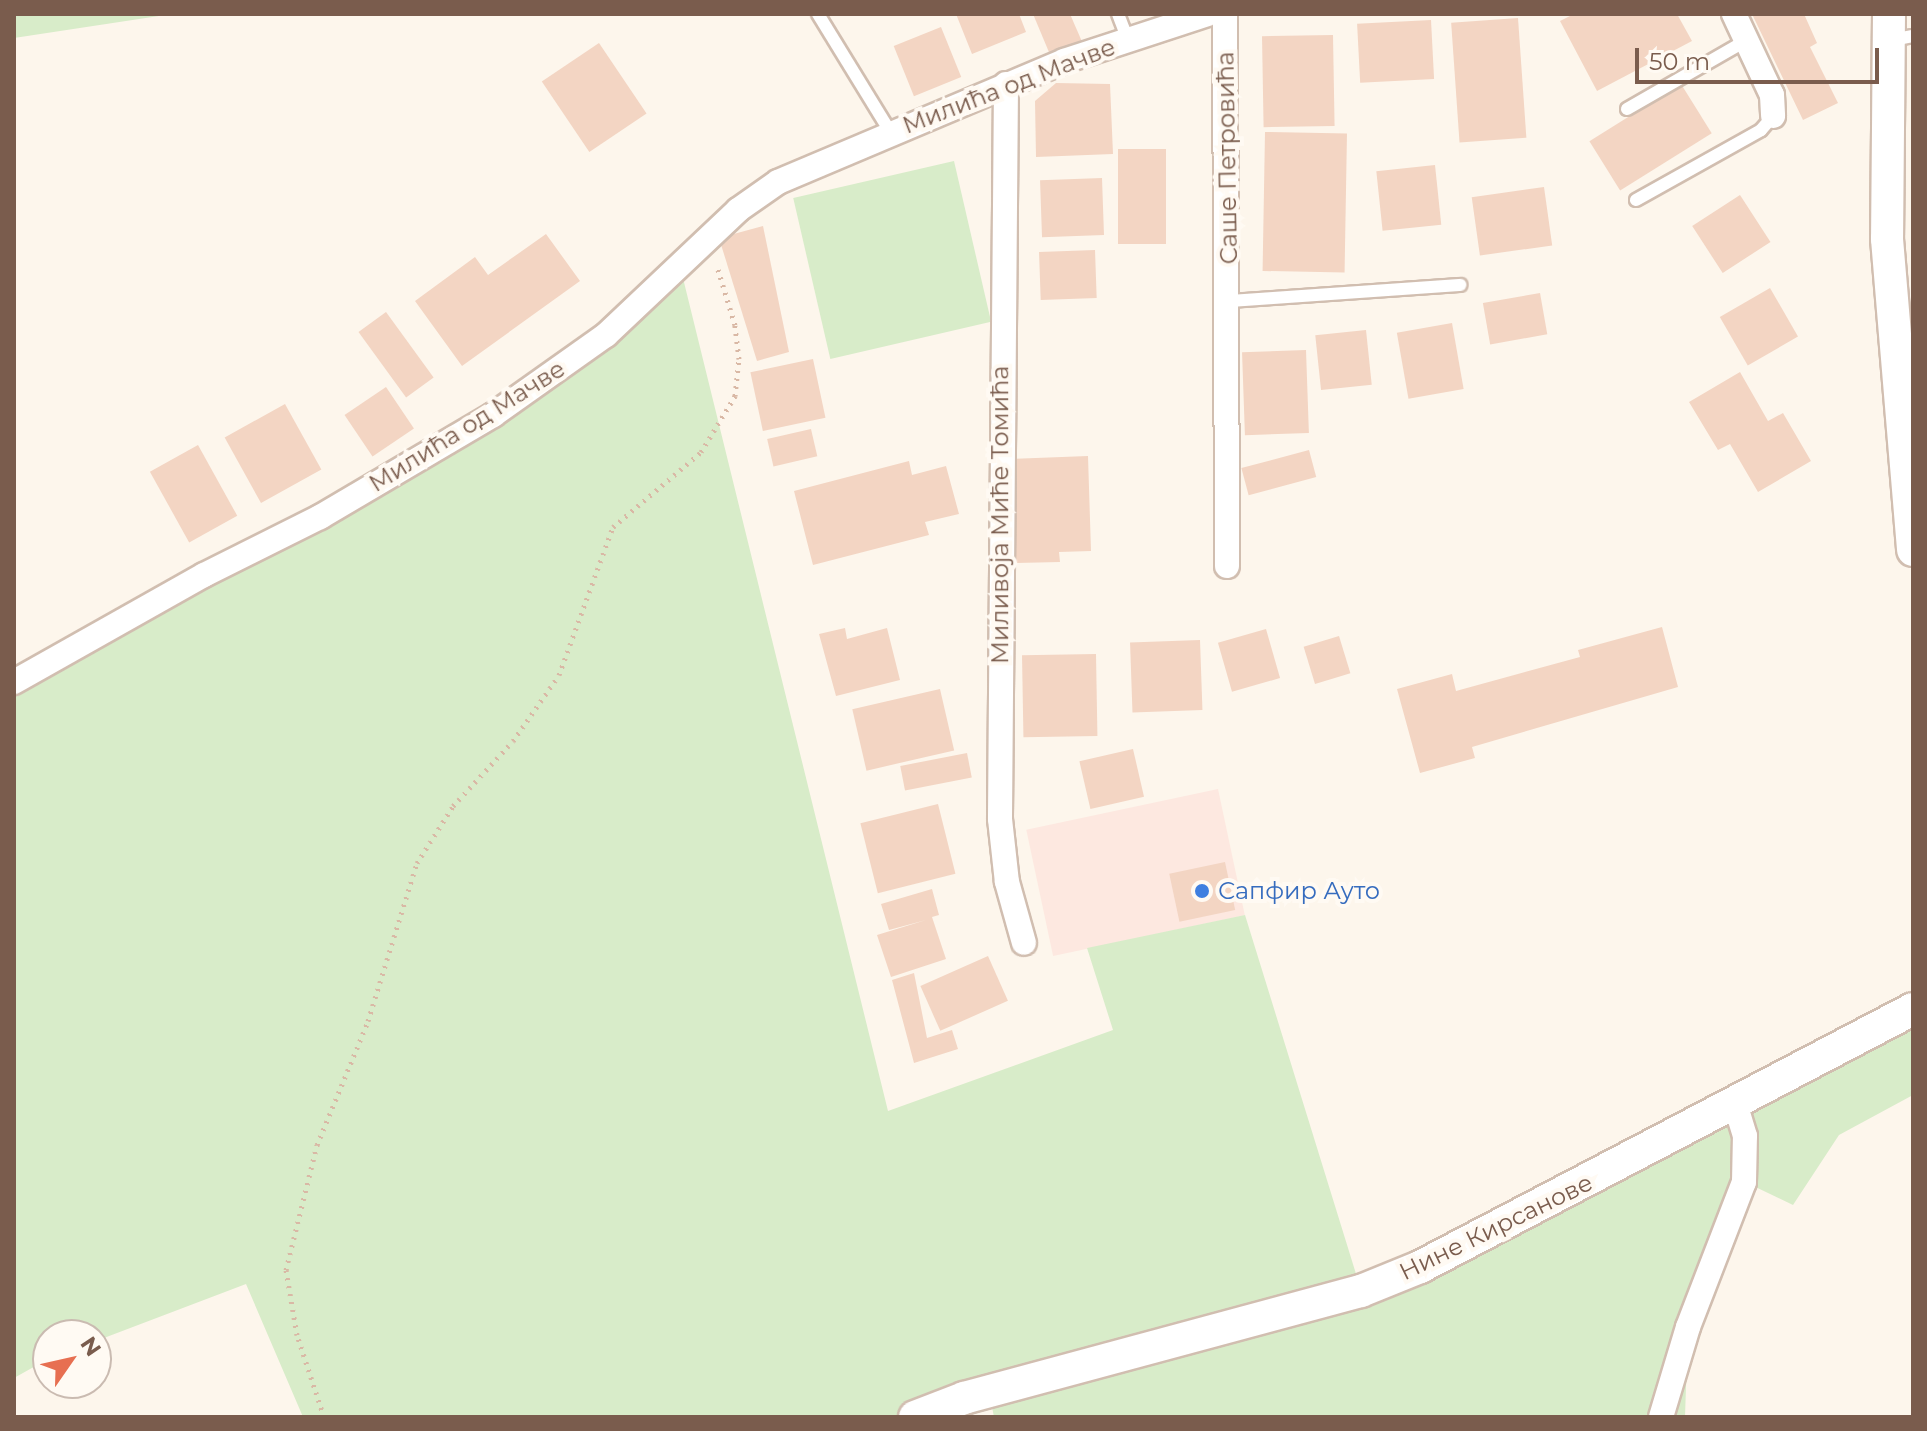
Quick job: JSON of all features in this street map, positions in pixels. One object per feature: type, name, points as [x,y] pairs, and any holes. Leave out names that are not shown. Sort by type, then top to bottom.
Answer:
[{"type":"street","name":"Милића од Мачве","points":[[14,682],[204,575],[320,517],[493,415],[606,335],[708,239],[778,182],[1006,84],[1208,14]]},
{"type":"street","name":"Саше Петровића","points":[[1225,14],[1229,301],[1227,566]]},
{"type":"street","points":[[1734,14],[1772,95],[1773,116]]},
{"type":"street","points":[[1897,30],[1887,239],[1913,550]]},
{"type":"street","name":"Миливоја Миће Томића","points":[[1006,84],[1000,819],[1007,882],[1024,943]]},
{"type":"street","name":"Нине Кирсанове","points":[[915,1417],[976,1395],[1361,1291],[1475,1242],[1736,1106],[1913,1009]]},
{"type":"street","points":[[1661,1417],[1688,1327],[1744,1182],[1745,1136],[1736,1106]]},
{"type":"lane","name":"Милића од Мачве","points":[[818,14],[891,133]]},
{"type":"lane","name":"Милића од Мачве","points":[[1118,14],[1128,40]]},
{"type":"lane","points":[[1627,109],[1747,40]]},
{"type":"lane","points":[[1636,200],[1761,130],[1773,116]]},
{"type":"lane","points":[[1229,301],[1460,285]]},
{"type":"path","points":[[324,1417],[297,1335],[286,1270],[317,1145],[368,1021],[417,863],[453,806],[513,741],[559,675],[613,527],[701,452],[735,396],[739,359],[735,325],[708,239]]},
{"type":"shaded area","points":[[1218,789],[1245,915],[1053,956],[1026,830]]},
{"type":"green space","points":[[14,14],[172,14],[14,38]]},
{"type":"green space","points":[[954,161],[991,322],[830,359],[793,198]]},
{"type":"green space","points":[[680,266],[888,1111],[1113,1030],[1087,948],[1245,915],[1361,1290],[1913,1009],[1913,1095],[1839,1135],[1793,1205],[1745,1182],[1688,1327],[1685,1417],[994,1417],[989,1392],[927,1417],[303,1417],[246,1284],[112,1335],[112,1319],[32,1319],[32,1368],[14,1378],[14,685],[439,448]]},
{"type":"building","points":[[956,14],[1019,14],[1026,32],[972,54]]},
{"type":"building","points":[[1033,14],[1070,14],[1083,44],[1051,57]]},
{"type":"building","points":[[1574,14],[1677,14],[1692,41],[1597,91],[1560,21]]},
{"type":"building","points":[[1752,14],[1804,14],[1817,43],[1810,47],[1838,103],[1803,120]]},
{"type":"building","points":[[1518,18],[1526,138],[1460,142],[1451,23]]},
{"type":"building","points":[[1431,20],[1434,79],[1360,83],[1357,24]]},
{"type":"building","points":[[941,27],[961,77],[914,96],[894,46]]},
{"type":"building","points":[[1333,35],[1335,126],[1264,127],[1262,36]]},
{"type":"building","points":[[599,43],[647,113],[589,152],[542,82]]},
{"type":"building","points":[[1056,83],[1110,84],[1113,154],[1036,157],[1035,101]]},
{"type":"building","points":[[1681,84],[1712,133],[1620,190],[1589,141]]},
{"type":"building","points":[[1265,132],[1347,133],[1345,272],[1263,271]]},
{"type":"building","points":[[1118,149],[1166,149],[1166,244],[1118,244]]},
{"type":"building","points":[[1435,165],[1441,225],[1383,231],[1376,171]]},
{"type":"building","points":[[1102,178],[1104,235],[1042,237],[1040,180]]},
{"type":"building","points":[[1544,187],[1552,245],[1480,256],[1472,197]]},
{"type":"building","points":[[1740,195],[1770,242],[1723,273],[1692,226]]},
{"type":"building","points":[[763,226],[789,352],[757,361],[719,238]]},
{"type":"building","points":[[546,234],[580,281],[462,366],[415,301],[475,257],[488,275]]},
{"type":"building","points":[[1095,250],[1097,298],[1041,300],[1039,252]]},
{"type":"building","points":[[1770,288],[1798,336],[1748,365],[1720,317]]},
{"type":"building","points":[[1540,293],[1547,334],[1490,344],[1483,303]]},
{"type":"building","points":[[386,312],[434,378],[406,398],[358,332]]},
{"type":"building","points":[[1452,323],[1464,389],[1408,399],[1397,333]]},
{"type":"building","points":[[1366,330],[1372,385],[1321,390],[1315,335]]},
{"type":"building","points":[[1306,350],[1309,433],[1245,435],[1242,352]]},
{"type":"building","points":[[813,359],[825,418],[763,431],[750,372]]},
{"type":"building","points":[[1740,372],[1768,421],[1783,413],[1811,461],[1758,492],[1730,444],[1718,450],[1689,402]]},
{"type":"building","points":[[386,387],[414,428],[373,456],[345,415]]},
{"type":"building","points":[[285,404],[321,470],[261,503],[225,437]]},
{"type":"building","points":[[811,429],[817,456],[773,466],[767,439]]},
{"type":"building","points":[[198,445],[237,516],[189,543],[150,472]]},
{"type":"building","points":[[1309,450],[1316,477],[1249,495],[1241,468]]},
{"type":"building","points":[[1088,456],[1091,551],[1059,552],[1060,562],[1014,563],[1010,459]]},
{"type":"building","points":[[909,461],[912,475],[946,466],[959,514],[925,522],[929,535],[813,565],[794,491]]},
{"type":"building","points":[[1662,627],[1678,687],[1472,747],[1475,758],[1420,773],[1397,689],[1452,674],[1456,691],[1580,657],[1578,650]]},
{"type":"building","points":[[845,628],[847,639],[887,628],[900,680],[836,696],[819,634]]},
{"type":"building","points":[[1266,629],[1280,678],[1232,692],[1218,643]]},
{"type":"building","points":[[1339,636],[1350,673],[1315,684],[1304,647]]},
{"type":"building","points":[[1200,640],[1202,710],[1132,712],[1130,642]]},
{"type":"building","points":[[1096,654],[1097,736],[1023,737],[1022,655]]},
{"type":"building","points":[[940,689],[954,750],[866,771],[852,709]]},
{"type":"building","points":[[1133,749],[1144,797],[1090,809],[1079,761]]},
{"type":"building","points":[[967,753],[972,778],[905,791],[900,766]]},
{"type":"building","points":[[938,804],[955,874],[878,893],[860,823]]},
{"type":"building","name":"Сапфир Ауто","points":[[1225,862],[1235,910],[1179,922],[1169,874]]},
{"type":"building","points":[[932,889],[939,915],[932,917],[946,959],[891,977],[877,935],[926,920],[889,930],[881,904]]},
{"type":"building","points":[[988,956],[1008,1001],[940,1031],[920,986]]},
{"type":"building","points":[[914,973],[927,1038],[952,1030],[958,1049],[914,1063],[892,980]]},
{"type":"place","name":"Сапфир Ауто","points":[[1202,891]]}]
